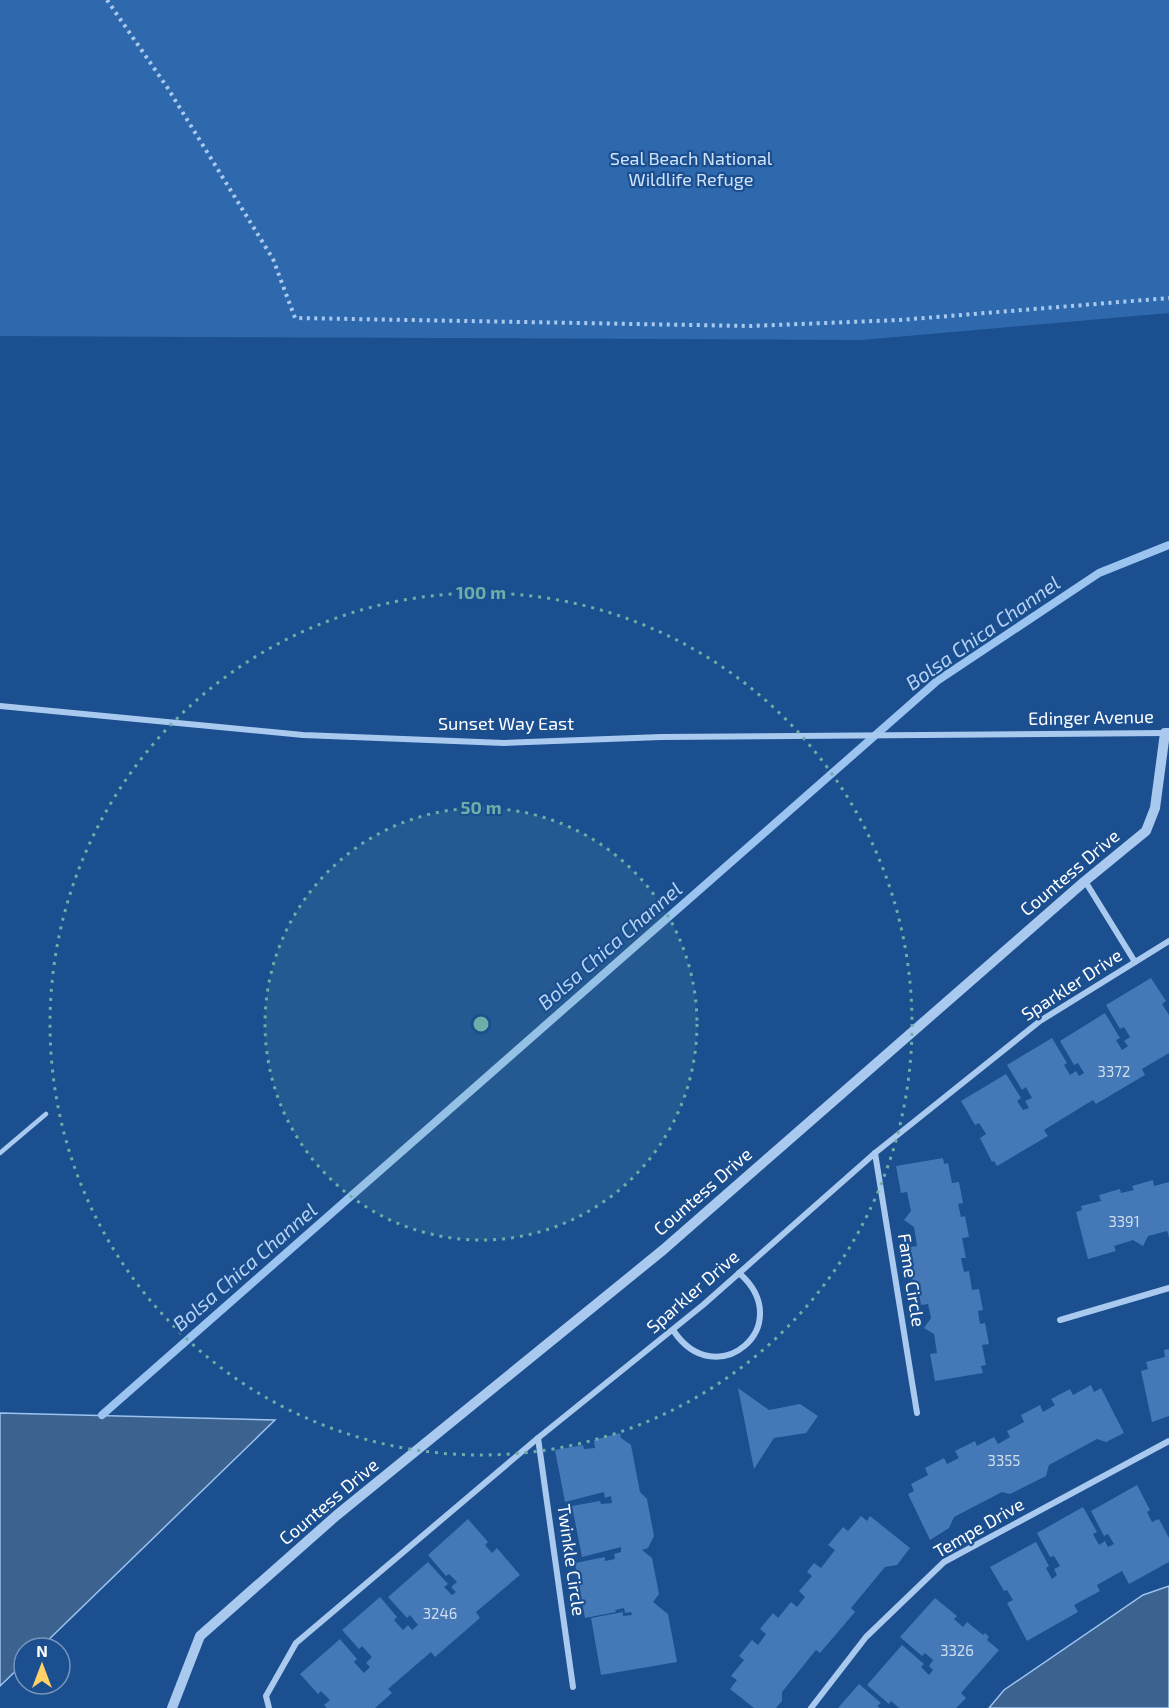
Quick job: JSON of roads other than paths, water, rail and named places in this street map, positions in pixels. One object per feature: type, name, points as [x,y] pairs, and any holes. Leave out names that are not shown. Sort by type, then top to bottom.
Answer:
[{"type":"street","name":"Sunset Way East","points":[[0,706],[303,735],[504,743],[661,738],[1013,735]]},
{"type":"street","name":"Edinger Avenue","points":[[1013,735],[1167,733]]},
{"type":"street","name":"Countess Drive","points":[[172,1708],[200,1636],[337,1515],[663,1250],[1085,881],[1146,831],[1155,808],[1167,733]]},
{"type":"street","points":[[1085,881],[1135,962]]},
{"type":"street","name":"Sparkler Drive","points":[[269,1708],[266,1696],[296,1643],[538,1438],[673,1330],[875,1152],[1040,1021],[1169,941]]},
{"type":"street","name":"Fame Circle","points":[[875,1152],[917,1413]]},
{"type":"street","points":[[673,1330],[682,1343],[694,1352],[709,1357],[724,1357],[745,1346],[758,1327],[761,1312],[758,1296],[751,1283],[739,1273]]},
{"type":"street","points":[[1060,1320],[1169,1288]]},
{"type":"street","name":"Twinkle Circle","points":[[538,1438],[573,1687]]},
{"type":"street","name":"Tempe Drive","points":[[811,1708],[866,1637],[944,1562],[1169,1441]]},
{"type":"lane","points":[[0,1153],[46,1114]]},
{"type":"waterway","name":"Bolsa Chica Channel","points":[[102,1415],[937,681],[1099,573],[1169,545]]},
{"type":"park label","name":"Seal Beach National Wildlife Refuge","points":[[691,169]]}]
